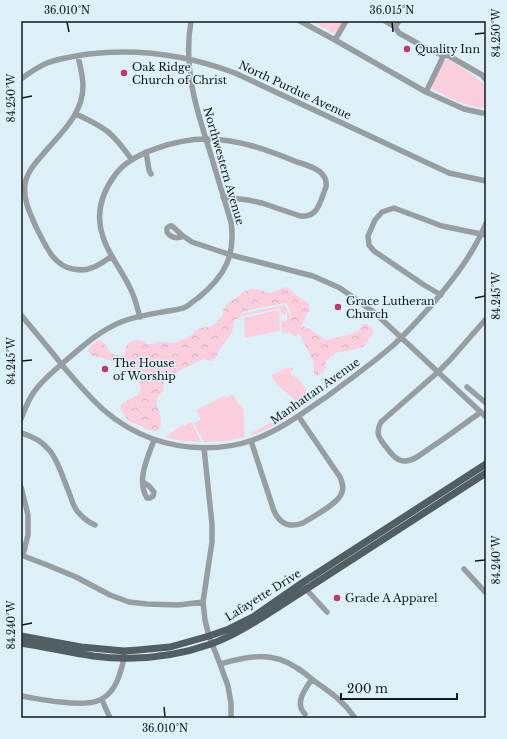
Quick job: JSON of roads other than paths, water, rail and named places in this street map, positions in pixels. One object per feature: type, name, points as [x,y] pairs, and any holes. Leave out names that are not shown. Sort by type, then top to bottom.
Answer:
[{"type":"main road","name":"Lafayette Drive","points":[[304,586],[486,464]]},
{"type":"main road","name":"Lafayette Drive","points":[[21,643],[92,656],[124,654],[211,640],[304,586],[437,505],[486,473]]},
{"type":"main road","points":[[437,505],[446,503],[486,477]]},
{"type":"main road","name":"Lafayette Drive","points":[[21,636],[124,654]]},
{"type":"street","name":"Northwestern Avenue","points":[[21,419],[23,406],[35,390],[48,376],[81,347],[103,331],[121,322],[184,308],[206,292],[219,276],[231,254],[233,233],[231,222],[194,98],[188,58],[191,21]]},
{"type":"street","points":[[300,21],[426,92],[464,109],[486,113]]},
{"type":"street","points":[[335,40],[346,21]]},
{"type":"street","points":[[384,21],[395,27],[400,33],[424,47],[442,55],[449,56],[482,75],[486,80]]},
{"type":"street","points":[[395,27],[399,21]]},
{"type":"street","name":"North Purdue Avenue","points":[[21,79],[47,63],[78,56],[102,53],[137,52],[167,54],[188,58],[216,66],[242,76],[449,173],[486,181]]},
{"type":"street","points":[[426,92],[442,59],[442,55]]},
{"type":"street","points":[[78,56],[82,72],[83,88],[76,114],[66,128],[37,160],[30,171],[25,185],[25,199],[27,207],[49,252],[59,264],[68,268],[85,270],[95,267],[112,256]]},
{"type":"street","points":[[76,114],[108,132],[122,145],[132,160]]},
{"type":"street","points":[[140,317],[130,288],[103,238],[99,216],[105,190],[116,173],[132,160],[146,152],[170,144],[205,139],[229,140],[278,154],[320,171],[324,176],[326,184],[314,214],[310,216],[300,216],[262,203],[223,197]]},
{"type":"street","points":[[146,152],[151,174]]},
{"type":"street","points":[[440,294],[374,251],[369,245],[368,236],[375,220],[382,212],[394,208],[442,226],[484,235]]},
{"type":"street","name":"Manhattan Avenue","points":[[21,315],[81,388],[107,414],[122,424],[154,440],[183,446],[204,448],[251,441],[269,434],[299,416],[356,375],[402,337],[455,277],[484,235],[486,223]]},
{"type":"street","points":[[183,236],[192,242],[313,276],[340,288],[375,313],[402,337],[438,372],[484,415],[411,460],[401,461],[397,459],[380,439],[378,434],[379,425],[438,372],[486,319]]},
{"type":"street","points":[[467,387],[486,403]]},
{"type":"street","points":[[251,441],[276,516],[287,524],[298,525],[303,523],[340,498],[343,486],[340,476],[299,416]]},
{"type":"street","points":[[21,433],[34,437],[45,445],[54,457],[77,511],[87,521],[95,525]]},
{"type":"street","points":[[143,482],[142,477],[154,440]]},
{"type":"street","points":[[204,448],[212,524],[212,542],[203,602],[204,620],[228,686],[231,718]]},
{"type":"street","points":[[21,487],[28,515],[28,535],[22,555],[76,577],[110,595],[129,602],[178,605],[203,602]]},
{"type":"street","points":[[464,569],[486,593]]},
{"type":"street","points":[[304,586],[326,612]]},
{"type":"street","points":[[21,696],[72,704],[91,703],[102,700],[110,693],[116,684],[121,672],[124,654]]},
{"type":"street","points":[[220,664],[248,657],[262,656],[287,662],[298,668],[341,700],[348,707],[355,718]]},
{"type":"street","points":[[305,714],[302,711],[300,701],[312,679]]},
{"type":"street","points":[[102,700],[110,718]]},
{"type":"place","name":"Quality Inn","points":[[407,49]]},
{"type":"place","name":"Oak Ridge Church of Christ","points":[[124,73]]},
{"type":"place","name":"Grace Lutheran Church","points":[[338,307]]},
{"type":"place","name":"The House of Worship","points":[[105,369]]},
{"type":"place","name":"Grade A Apparel","points":[[337,598]]}]
